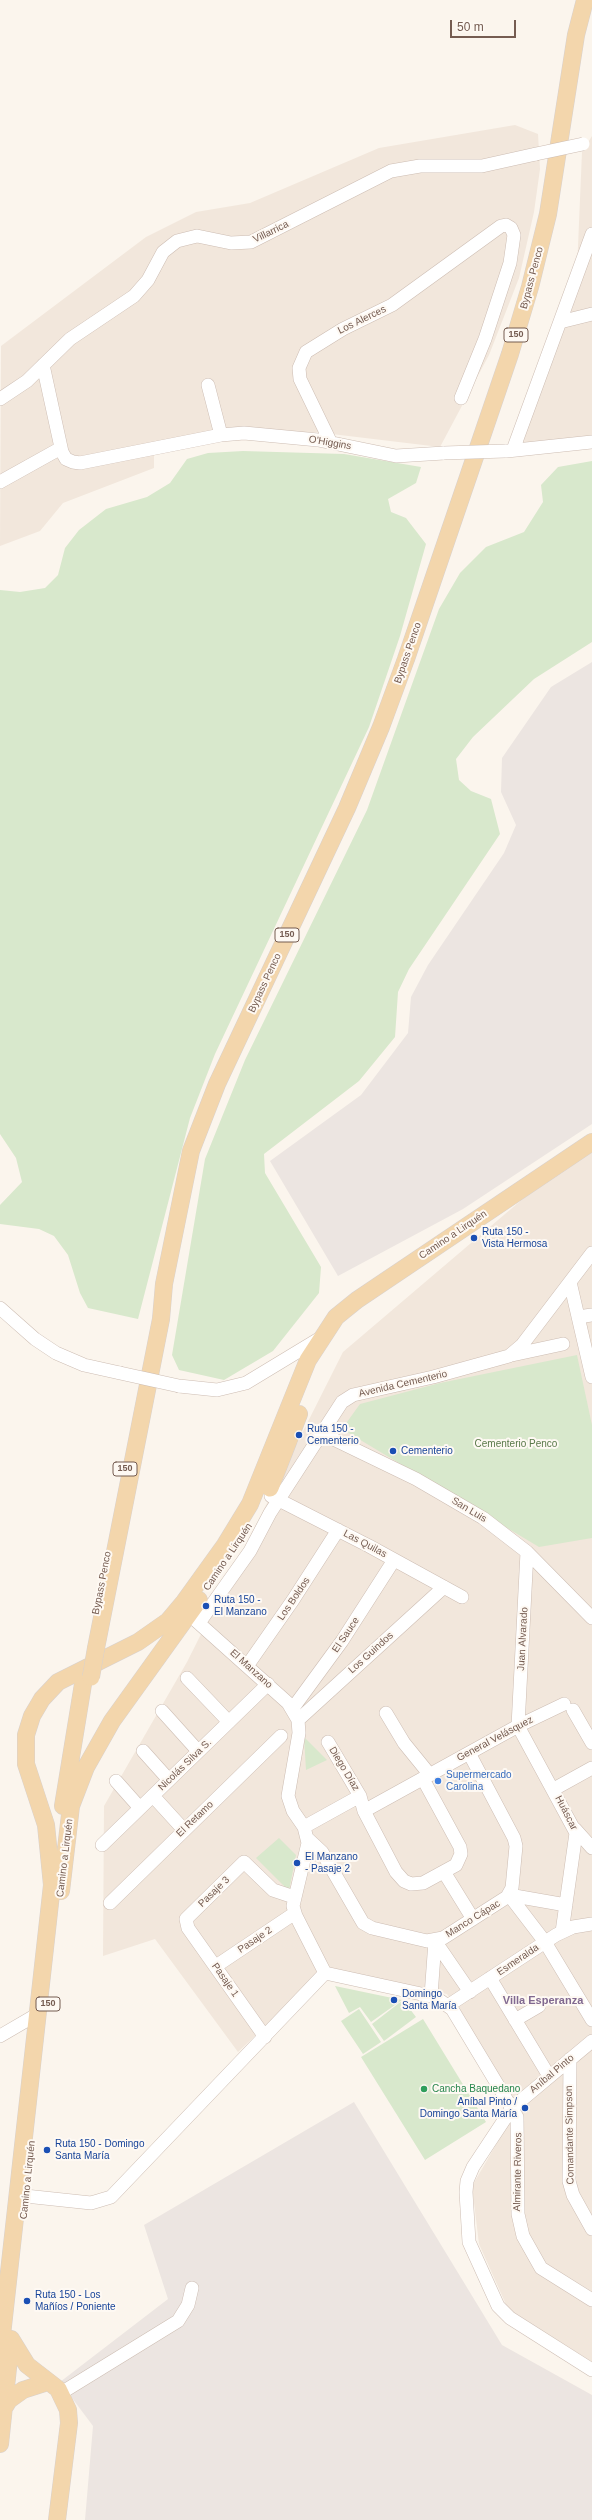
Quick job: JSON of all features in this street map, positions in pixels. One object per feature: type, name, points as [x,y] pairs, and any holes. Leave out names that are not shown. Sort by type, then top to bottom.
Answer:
[{"type":"main road","name":"Bypass Penco","points":[[52,1885],[87,1677],[156,1311],[164,1284],[187,1167],[201,1122],[347,808],[381,727],[510,354],[530,287],[548,214],[576,35],[585,0]]},
{"type":"main road","name":"Camino a Lirquén","points":[[0,2444],[11,2339],[36,2015],[52,1885],[46,1825],[26,1764],[26,1735],[32,1716],[42,1699],[58,1682],[143,1639],[168,1620],[184,1602],[225,1545],[250,1504],[301,1375],[322,1337],[336,1317],[346,1308],[592,1142]]},
{"type":"main road","name":"Camino a Lirquén","points":[[0,2353],[71,1806],[86,1767],[105,1731],[194,1618],[245,1534],[273,1497],[315,1371],[322,1337]]},
{"type":"main road","name":"Bypass Penco","points":[[71,1806],[87,1677]]},
{"type":"main road","points":[[11,2339],[26,2365],[54,2388],[68,2410],[69,2423],[57,2520]]},
{"type":"main road","points":[[4,2408],[23,2390],[54,2388]]},
{"type":"street","name":"Villarrica","points":[[0,399],[21,387],[70,339],[134,296],[148,280],[163,252],[177,241],[197,236],[231,243],[251,242],[391,171],[420,166],[482,166],[587,142]]},
{"type":"street","name":"Los Alerces","points":[[331,443],[300,379],[300,362],[306,352],[339,331],[392,305],[499,228],[506,225],[513,233],[510,263],[492,320],[461,398]]},
{"type":"street","points":[[509,451],[560,322],[592,234]]},
{"type":"street","points":[[560,322],[592,314]]},
{"type":"street","points":[[0,482],[61,448],[43,365]]},
{"type":"street","points":[[208,385],[221,435]]},
{"type":"street","name":"O'Higgins","points":[[61,448],[64,456],[69,461],[80,463],[221,435],[255,434],[331,443],[396,456],[509,451],[592,442]]},
{"type":"street","name":"Avenida Cementerio","points":[[509,1356],[522,1345],[592,1253]]},
{"type":"street","points":[[570,1282],[592,1376]]},
{"type":"street","points":[[0,1308],[35,1340],[56,1353],[84,1365],[179,1386],[213,1390],[246,1383],[322,1337]]},
{"type":"street","points":[[578,1318],[592,1315]]},
{"type":"street","name":"Avenida Cementerio","points":[[273,1497],[323,1434],[338,1405],[349,1396],[454,1372],[509,1356],[563,1344]]},
{"type":"street","name":"San Luis","points":[[323,1434],[373,1456],[465,1507],[505,1533],[527,1552],[592,1618]]},
{"type":"street","name":"Las Quilas","points":[[273,1497],[338,1530],[462,1597]]},
{"type":"street","name":"Los Boldos","points":[[247,1666],[293,1600],[338,1530]]},
{"type":"street","name":"Juan Alvarado","points":[[518,1726],[527,1552]]},
{"type":"street","name":"El Sauce","points":[[295,1714],[394,1560]]},
{"type":"street","name":"Los Guindos","points":[[295,1714],[444,1587]]},
{"type":"street","name":"El Manzano","points":[[194,1618],[268,1684],[295,1714]]},
{"type":"street","points":[[187,1678],[229,1722]]},
{"type":"street","name":"Nicolás Silva S.","points":[[102,1845],[268,1684]]},
{"type":"street","name":"General Velásquez","points":[[364,1811],[518,1726],[569,1707],[592,1743]]},
{"type":"street","points":[[162,1711],[198,1752]]},
{"type":"street","name":"Diego Díaz","points":[[328,1742],[360,1796],[364,1811],[396,1872],[404,1881],[419,1884],[444,1872],[459,1862],[461,1851],[427,1777],[386,1713]]},
{"type":"street","points":[[295,1714],[299,1733],[288,1796],[290,1806],[306,1832],[294,1897],[295,1913],[325,1973]]},
{"type":"street","name":"Huáscar","points":[[518,1726],[575,1828],[576,1841],[562,1932]]},
{"type":"street","name":"El Retamo","points":[[110,1903],[281,1736]]},
{"type":"street","points":[[142,1751],[169,1780]]},
{"type":"street","name":"Manco Cápac","points":[[306,1832],[322,1852],[363,1923],[372,1928],[436,1941],[509,1896],[512,1888],[516,1846],[514,1838],[469,1753]]},
{"type":"street","points":[[554,1789],[592,1768]]},
{"type":"street","points":[[116,1781],[140,1808]]},
{"type":"street","points":[[152,1796],[184,1830]]},
{"type":"street","points":[[306,1832],[360,1796]]},
{"type":"street","points":[[575,1828],[592,1848]]},
{"type":"street","name":"Pasaje 3","points":[[186,1922],[188,1917],[244,1862],[272,1890],[294,1897]]},
{"type":"street","points":[[444,1872],[473,1919]]},
{"type":"street","points":[[509,1896],[566,1905]]},
{"type":"street","points":[[509,1896],[545,1942],[592,2020]]},
{"type":"street","name":"Pasaje 2","points":[[216,1966],[295,1913]]},
{"type":"street","name":"Pasaje 1","points":[[186,1922],[265,2036]]},
{"type":"street","name":"Esmeralda","points":[[449,2005],[562,1932],[590,1928]]},
{"type":"street","points":[[436,1941],[470,1992]]},
{"type":"street","points":[[431,1996],[436,1941]]},
{"type":"street","points":[[21,2196],[91,2203],[111,2197],[325,1973]]},
{"type":"street","points":[[325,1973],[431,1996],[449,2005],[512,2108],[473,2167],[467,2181],[467,2216],[471,2247],[502,2311],[592,2370]]},
{"type":"street","points":[[490,1978],[549,2076]]},
{"type":"street","points":[[516,2020],[539,2006]]},
{"type":"street","points":[[0,2036],[36,2015]]},
{"type":"street","name":"Aníbal Pinto","points":[[512,2108],[592,2040]]},
{"type":"street","name":"Comandante Simpson","points":[[570,2059],[569,2181],[573,2195],[592,2229]]},
{"type":"street","name":"Almirante Riveros","points":[[512,2108],[519,2124],[518,2214],[523,2236],[541,2268],[592,2300]]},
{"type":"street","points":[[54,2388],[178,2321],[188,2305],[192,2288]]},
{"type":"shaded area","points":[[515,125],[538,134],[540,169],[534,212],[519,278],[489,355],[440,447],[315,432],[251,434],[154,446],[154,468],[63,503],[40,531],[0,546],[1,346],[146,237],[196,212],[250,203],[379,148]]},
{"type":"shaded area","points":[[592,136],[592,436],[519,445],[577,270],[582,152]]},
{"type":"shaded area","points":[[592,662],[592,1124],[463,1209],[338,1276],[270,1161],[361,1095],[408,1033],[411,997],[428,965],[504,853],[516,825],[501,792],[502,758],[551,687]]},
{"type":"shaded area","points":[[592,1140],[592,2362],[508,2309],[479,2244],[472,2186],[518,2107],[447,1994],[327,1967],[238,2052],[155,1939],[103,1956],[104,1806],[187,1662],[343,1352]]},
{"type":"shaded area","points":[[354,2102],[502,2345],[592,2395],[592,2520],[85,2520],[93,2426],[60,2382],[168,2299],[144,2225]]},
{"type":"green space","points":[[243,451],[344,454],[421,467],[416,483],[388,499],[391,512],[406,518],[426,544],[400,636],[369,727],[215,1054],[190,1118],[138,1319],[88,1308],[80,1293],[68,1255],[54,1236],[39,1229],[0,1224],[0,1205],[22,1182],[16,1158],[0,1134],[0,590],[20,592],[45,588],[58,575],[65,548],[79,530],[106,509],[147,497],[170,483],[187,459],[208,453]]},
{"type":"green space","points":[[592,461],[592,642],[534,679],[473,737],[456,759],[459,780],[471,791],[491,799],[500,834],[409,969],[398,992],[395,1037],[359,1081],[264,1154],[265,1173],[321,1267],[319,1293],[273,1351],[224,1380],[179,1370],[172,1355],[205,1159],[245,1060],[367,810],[439,609],[460,573],[486,547],[524,532],[543,502],[541,485],[558,467]]},
{"type":"green space","name":"Cementerio Penco","points":[[577,1355],[592,1425],[592,1538],[539,1547],[342,1429],[360,1404],[440,1383]]},
{"type":"green space","points":[[304,1737],[327,1760],[306,1770]]},
{"type":"green space","points":[[279,1838],[296,1855],[289,1891],[256,1858]]},
{"type":"green space","points":[[335,1986],[402,2000],[371,2022],[360,2007],[349,2013]]},
{"type":"green space","points":[[403,2000],[416,2017],[384,2041],[372,2024]]},
{"type":"green space","points":[[359,2009],[381,2042],[363,2054],[341,2021]]},
{"type":"green space","name":"Cancha Baquedano","points":[[423,2019],[486,2122],[425,2160],[361,2057]]},
{"type":"place","name":"Ruta 150 - Vista Hermosa","points":[[474,1238]]},
{"type":"place","name":"Ruta 150 - Cementerio","points":[[299,1435]]},
{"type":"place","name":"Cementerio","points":[[393,1451]]},
{"type":"place","name":"Ruta 150 - El Manzano","points":[[206,1606]]},
{"type":"place","name":"Supermercado Carolina","points":[[438,1781]]},
{"type":"place","name":"El Manzano - Pasaje 2","points":[[297,1863]]},
{"type":"place","name":"Domingo Santa María","points":[[394,2000]]},
{"type":"place","name":"Cancha Baquedano","points":[[424,2089]]},
{"type":"place","name":"Aníbal Pinto / Domingo Santa María","points":[[525,2108]]},
{"type":"place","name":"Ruta 150 - Domingo Santa María","points":[[47,2150]]},
{"type":"place","name":"Ruta 150 - Los Mañíos / Poniente","points":[[27,2301]]},
{"type":"district","name":"Villa Esperanza","points":[[543,2001]]}]
